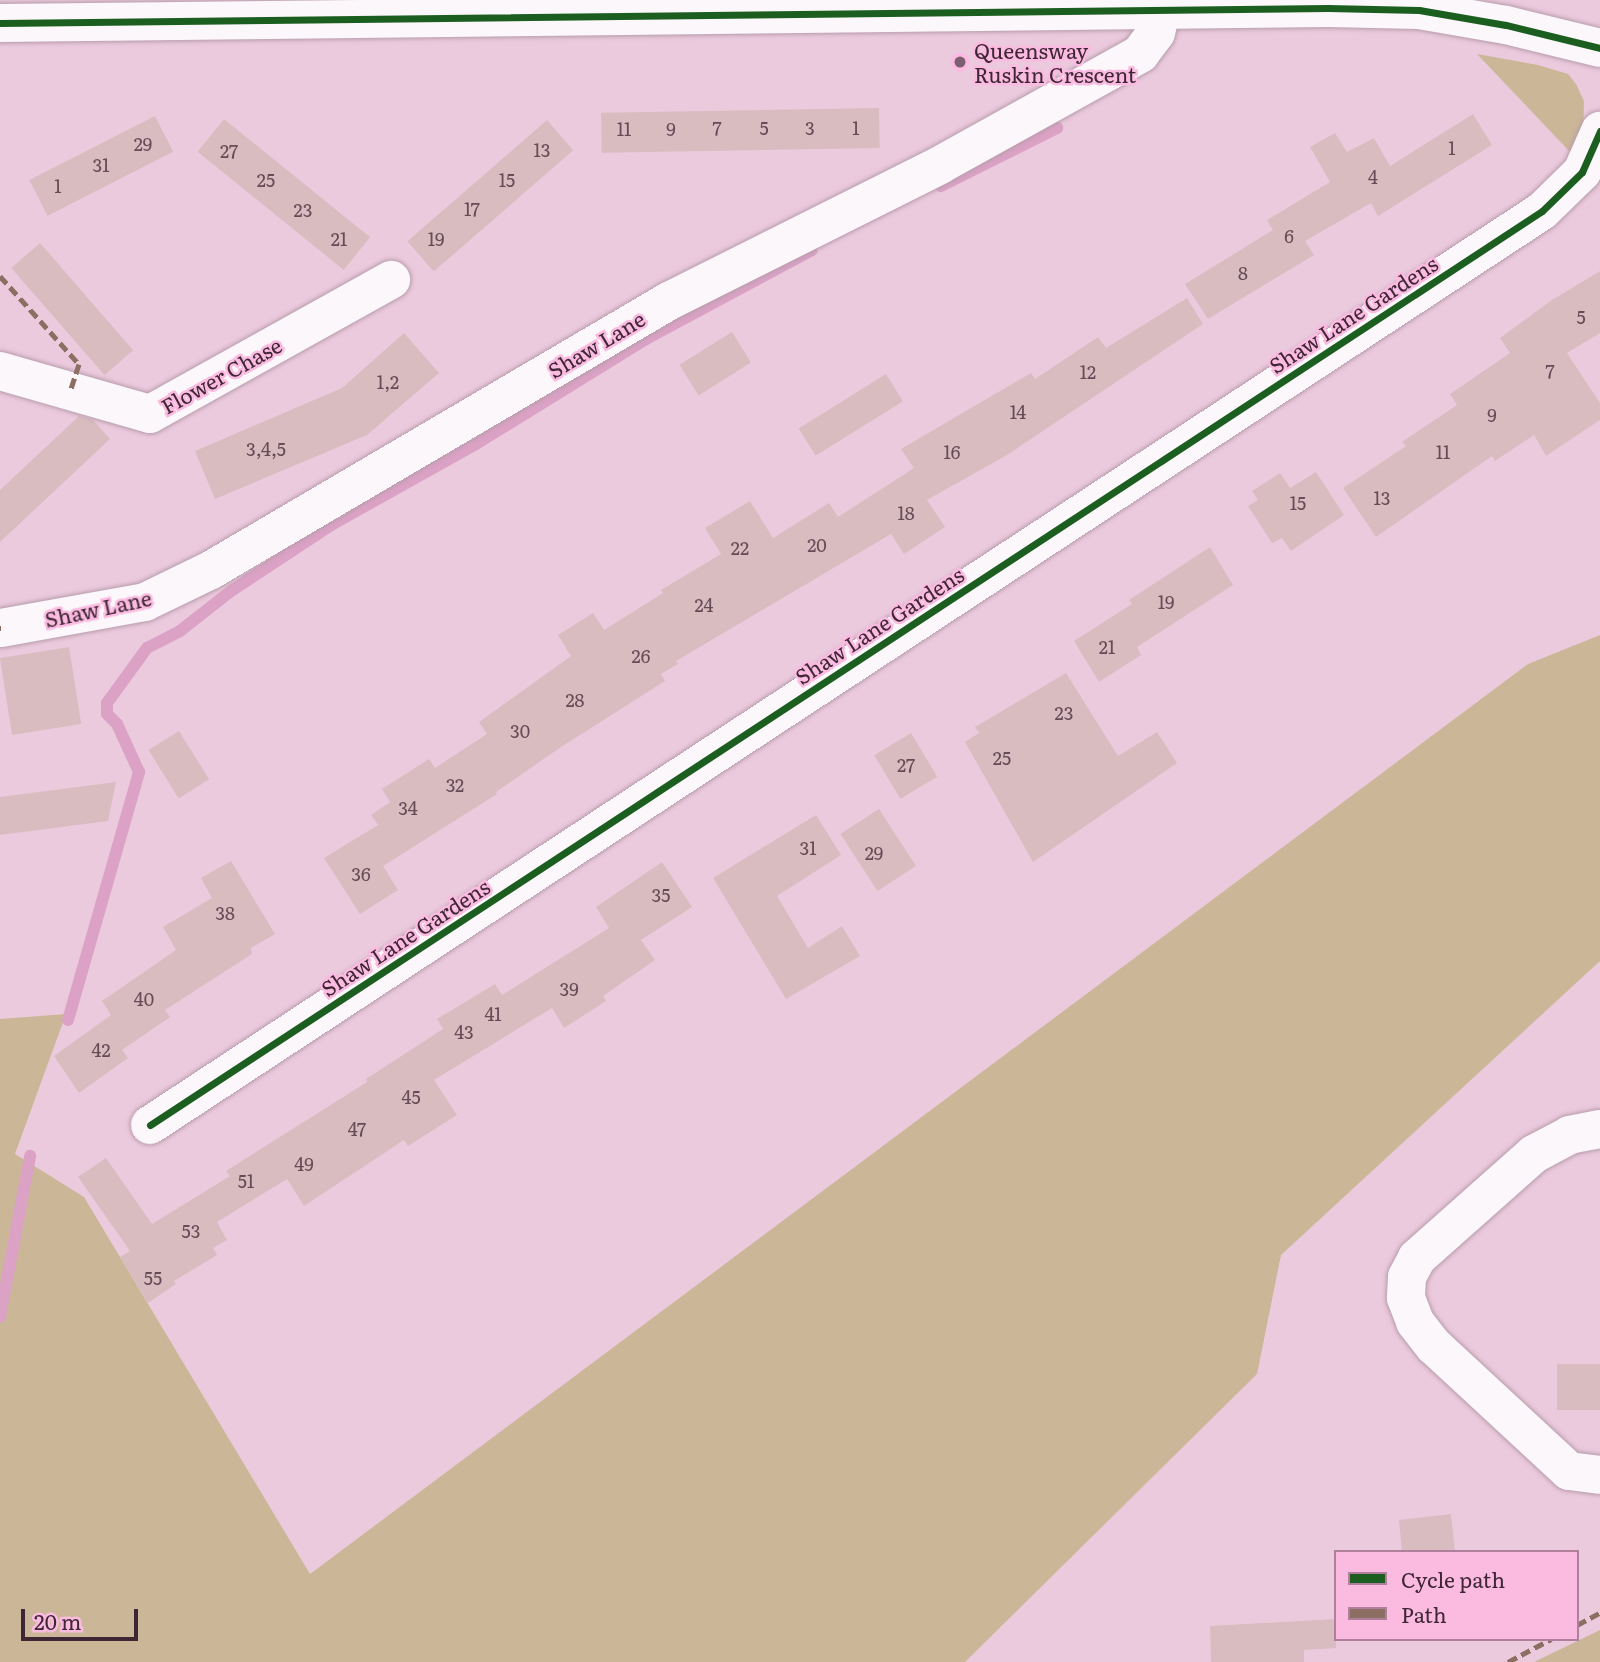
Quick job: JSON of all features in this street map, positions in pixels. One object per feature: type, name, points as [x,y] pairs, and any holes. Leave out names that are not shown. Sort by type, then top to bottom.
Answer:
[{"type":"street","points":[[0,23],[1175,7],[1419,10],[1506,25],[1600,48]]},
{"type":"street","name":"Shaw Lane","points":[[1,628],[145,602],[211,570],[669,301],[940,165],[1140,54],[1175,7]]},
{"type":"street","name":"Shaw Lane Gardens","points":[[150,1125],[1542,211],[1582,172],[1600,131]]},
{"type":"street","name":"Flower Chase","points":[[0,371],[150,414],[391,280]]},
{"type":"street","points":[[1600,1129],[1570,1135],[1534,1154],[1417,1258],[1407,1277],[1406,1298],[1415,1322],[1434,1346],[1559,1462],[1569,1471],[1600,1475]]},
{"type":"shaded area","points":[[1477,54],[1538,65],[1568,74],[1584,101],[1583,135],[1571,153]]},
{"type":"shaded area","points":[[1600,635],[1600,961],[1281,1255],[1257,1374],[965,1662],[0,1662],[0,1019],[66,1014],[15,1154],[84,1197],[310,1574],[1528,664]]},
{"type":"shaded area","points":[[1600,1630],[1600,1662],[1534,1662],[1579,1641]]},
{"type":"building","points":[[879,108],[880,148],[602,153],[601,113]]},
{"type":"building","points":[[1473,114],[1492,145],[1378,216],[1371,203],[1305,241],[1314,255],[1208,319],[1185,284],[1273,230],[1267,220],[1330,182],[1310,147],[1335,133],[1347,152],[1374,138],[1390,166]]},
{"type":"building","points":[[155,116],[173,152],[48,216],[29,180]]},
{"type":"building","points":[[224,119],[370,237],[344,270],[198,152]]},
{"type":"building","points":[[547,120],[573,150],[434,272],[407,241]]},
{"type":"building","points":[[40,243],[133,350],[104,375],[11,268]]},
{"type":"building","points":[[1600,271],[1600,333],[1567,353],[1600,403],[1600,420],[1546,456],[1534,435],[1495,461],[1492,456],[1376,537],[1343,488],[1406,446],[1402,442],[1457,405],[1450,394],[1510,353],[1500,338],[1552,300]]},
{"type":"building","points":[[1187,298],[1203,324],[1007,455],[927,500],[945,527],[904,554],[891,534],[676,661],[678,664],[661,674],[665,681],[558,749],[496,792],[497,794],[383,866],[398,890],[360,914],[324,858],[378,825],[371,815],[390,802],[382,789],[429,759],[435,768],[487,734],[479,722],[571,656],[558,635],[593,613],[604,630],[663,593],[661,590],[721,554],[705,528],[750,501],[773,538],[829,503],[838,517],[914,468],[901,449],[1031,373],[1035,379],[1098,337],[1106,348]]},
{"type":"building","points":[[732,332],[751,363],[698,395],[679,365]]},
{"type":"building","points":[[404,333],[439,373],[367,435],[215,499],[195,451],[342,388]]},
{"type":"building","points":[[886,374],[903,401],[816,456],[799,429]]},
{"type":"building","points":[[79,416],[93,420],[110,439],[0,542],[0,490]]},
{"type":"building","points":[[1316,472],[1344,515],[1291,551],[1282,538],[1272,543],[1248,506],[1258,500],[1252,491],[1280,473],[1290,488]]},
{"type":"building","points":[[1210,547],[1233,585],[1137,647],[1141,655],[1099,682],[1074,641],[1132,604],[1129,600]]},
{"type":"building","points":[[69,647],[81,724],[12,735],[0,658]]},
{"type":"building","points":[[1066,673],[1118,756],[1157,732],[1177,763],[1033,862],[965,742],[979,733],[975,727]]},
{"type":"building","points":[[179,731],[209,779],[179,798],[148,750]]},
{"type":"building","points":[[911,733],[937,777],[900,799],[874,755]]},
{"type":"building","points":[[116,782],[108,821],[0,835],[0,797]]},
{"type":"building","points":[[879,809],[916,866],[877,891],[840,834]]},
{"type":"building","points":[[816,815],[841,855],[777,896],[808,948],[842,926],[860,956],[786,999],[713,878]]},
{"type":"building","points":[[231,861],[275,934],[251,948],[252,954],[165,1010],[170,1017],[122,1050],[128,1058],[79,1093],[54,1056],[111,1015],[102,1001],[176,950],[163,927],[212,898],[201,878]]},
{"type":"building","points":[[662,862],[692,907],[641,940],[655,960],[603,996],[606,1001],[564,1028],[552,1008],[434,1080],[457,1115],[408,1146],[404,1140],[304,1206],[287,1179],[217,1222],[227,1240],[213,1248],[217,1255],[174,1281],[176,1284],[148,1303],[120,1257],[130,1251],[78,1177],[106,1158],[152,1224],[230,1176],[226,1171],[367,1082],[366,1079],[443,1029],[437,1019],[495,984],[502,995],[609,928],[596,907]]},
{"type":"building","points":[[1557,1364],[1600,1364],[1600,1410],[1557,1410]]},
{"type":"building","points":[[1451,1514],[1455,1550],[1402,1550],[1399,1520]]},
{"type":"building","points":[[1334,1619],[1336,1648],[1304,1650],[1304,1662],[1211,1662],[1210,1626]]},
{"type":"waterway","points":[[941,186],[1057,128]]},
{"type":"waterway","points":[[68,1020],[139,772],[117,724],[107,714],[107,703],[147,648],[180,631],[231,591],[331,525],[476,444],[646,339],[812,250]]},
{"type":"waterway","points":[[0,1317],[30,1156]]},
{"type":"marked path","points":[[0,276],[79,364],[70,391]]},
{"type":"marked path","points":[[1579,1624],[1600,1613]]},
{"type":"marked path","points":[[1508,1662],[1547,1641]]},
{"type":"cycle path","points":[[0,23],[1328,8],[1419,10],[1506,25],[1600,48]]},
{"type":"cycle path","points":[[150,1125],[1542,211],[1582,172],[1600,131]]},
{"type":"place","name":"Queensway Ruskin Crescent","points":[[960,62]]}]
